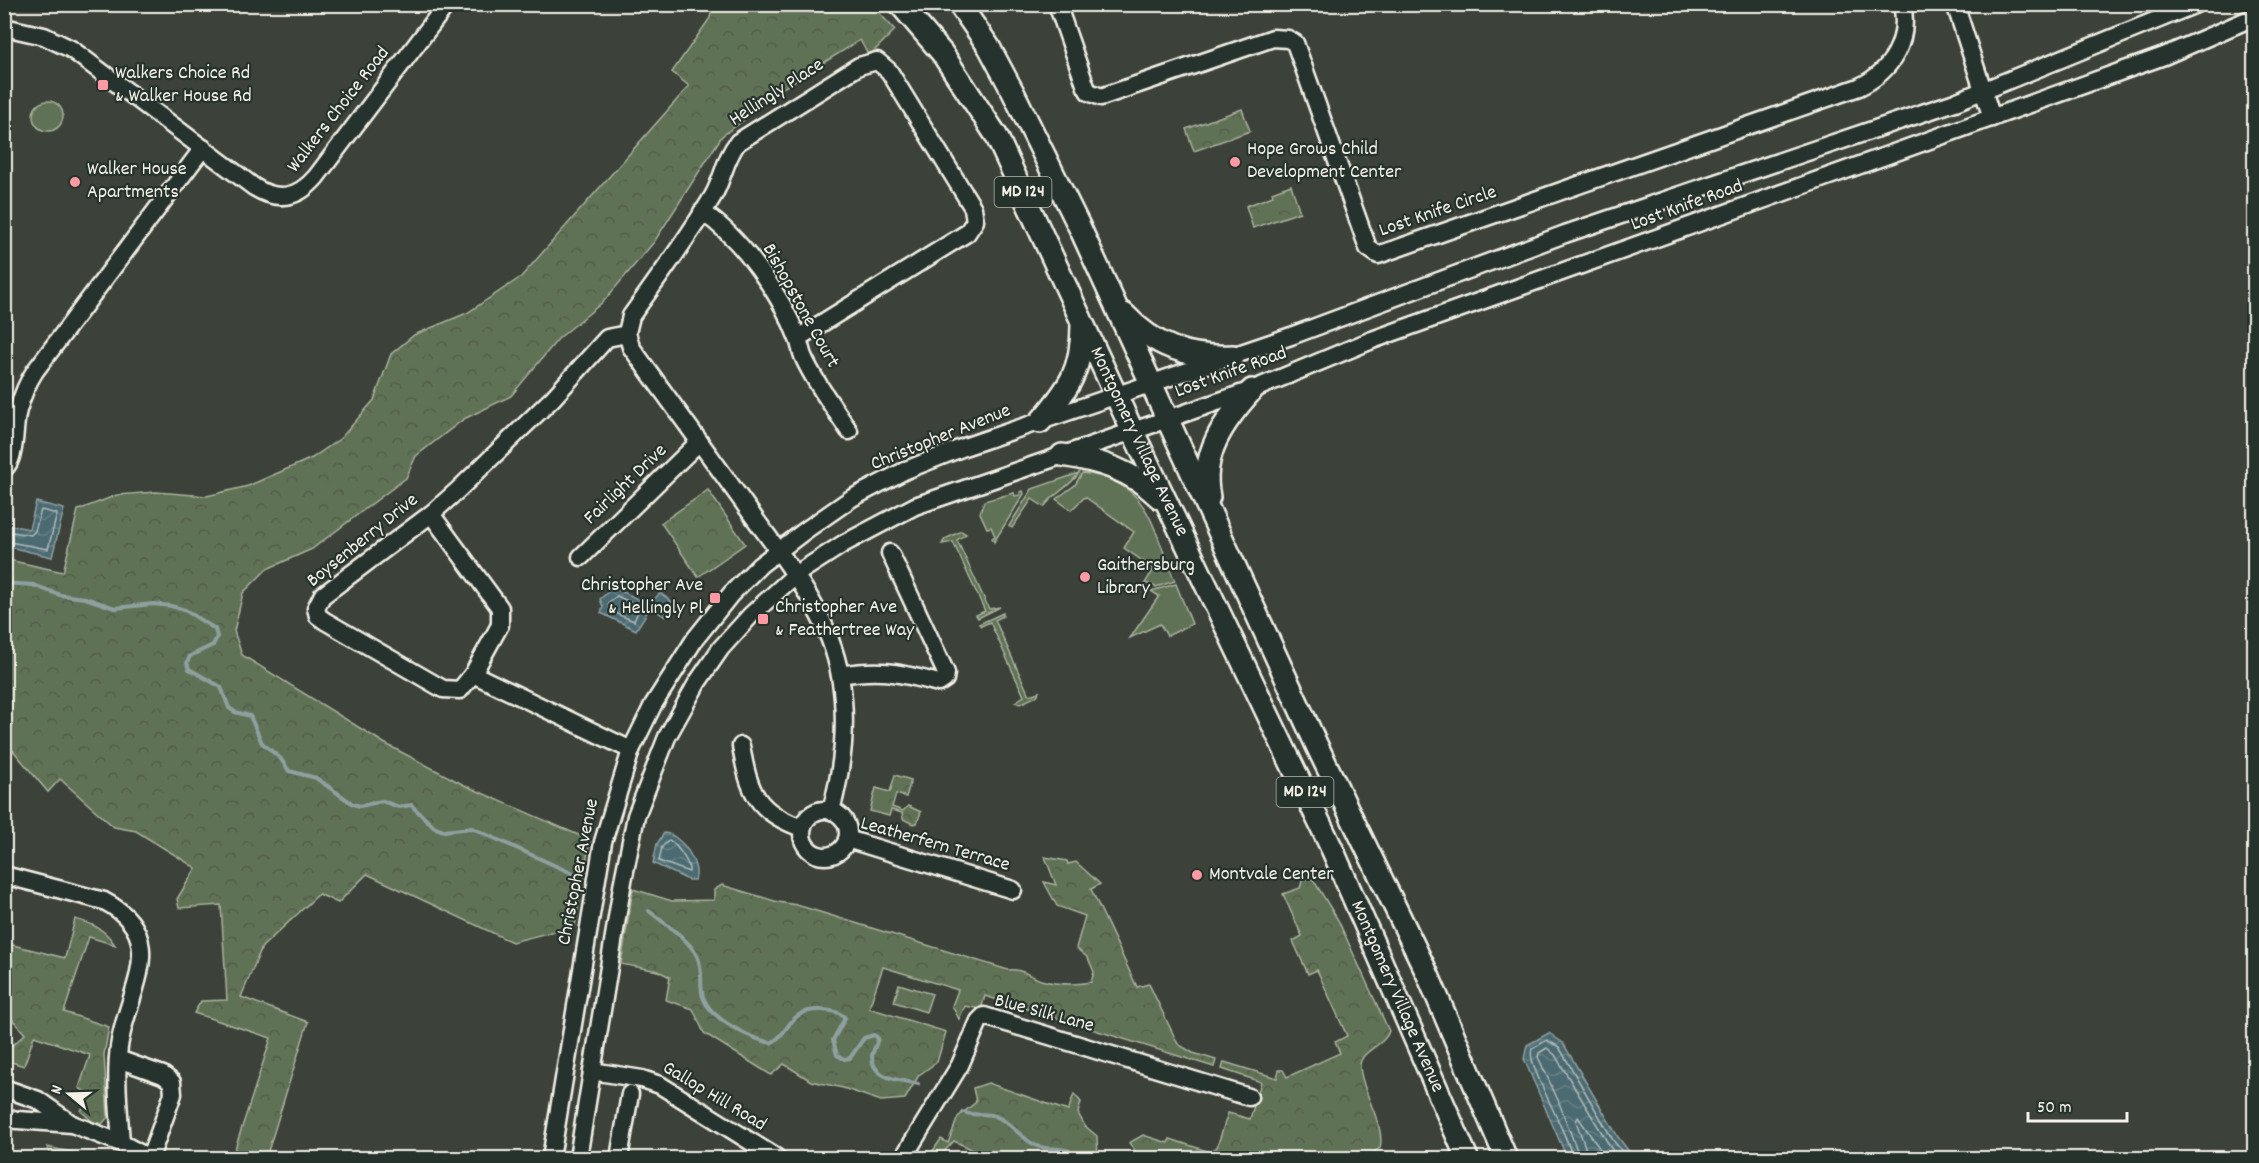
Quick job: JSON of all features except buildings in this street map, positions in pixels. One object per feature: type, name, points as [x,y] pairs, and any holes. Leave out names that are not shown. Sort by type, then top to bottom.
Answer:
[{"type":"main road","name":"Montgomery Village Avenue","points":[[900,4],[942,53],[996,135],[1132,430],[1332,849],[1467,1158]]},
{"type":"main road","name":"Montgomery Village Avenue","points":[[959,4],[988,47],[1013,92],[1115,304],[1317,746],[1427,974],[1506,1158]]},
{"type":"main road","points":[[1115,304],[1140,331],[1167,347],[1201,356],[1233,356]]},
{"type":"main road","points":[[1040,422],[1065,393],[1075,377],[1082,350],[1082,321]]},
{"type":"main road","points":[[1213,516],[1207,486],[1210,453],[1216,436],[1232,412],[1252,390]]},
{"type":"main road","points":[[1062,455],[1120,468],[1143,482],[1170,507]]},
{"type":"street","name":"Walkers Choice Road","points":[[4,27],[44,36],[71,49],[266,194],[285,197],[299,193],[316,177],[447,4]]},
{"type":"street","name":"Lost Knife Circle","points":[[1057,4],[1086,87],[1089,92],[1101,97],[1273,38],[1281,38],[1295,44],[1368,248],[1378,255],[1859,87],[1881,74],[1897,52],[1904,28],[1902,4]]},
{"type":"street","points":[[1955,4],[1992,118]]},
{"type":"street","name":"Lost Knife Road","points":[[1117,397],[1565,234],[1984,92],[2196,4]]},
{"type":"street","name":"Lost Knife Road","points":[[1132,430],[1252,390],[1372,340],[1577,269],[2164,56],[2254,17]]},
{"type":"street","name":"Hellingly Place","points":[[627,334],[632,316],[718,186],[729,155],[738,142],[867,62],[877,61],[886,67],[973,208],[975,221],[967,233],[798,338]]},
{"type":"street","points":[[4,469],[11,460],[14,430],[22,397],[35,371],[203,148]]},
{"type":"street","name":"Bishopstone Court","points":[[702,212],[741,243],[798,338],[803,357],[849,431]]},
{"type":"street","points":[[627,334],[631,347],[795,575],[820,618],[840,675],[843,741],[841,770],[831,811]]},
{"type":"street","name":"Boysenberry Drive","points":[[473,674],[460,690],[443,689],[325,621],[316,612],[317,604],[322,596],[431,514],[518,432],[607,338],[627,334]]},
{"type":"street","name":"Christopher Avenue","points":[[551,1158],[603,842],[631,750],[653,705],[695,639],[731,594],[778,551],[852,498],[906,470],[1117,397]]},
{"type":"street","points":[[578,1158],[628,851],[649,778],[667,737],[696,683],[721,648],[751,615],[795,575],[843,544],[915,506],[1132,430]]},
{"type":"street","name":"Fairlight Drive","points":[[581,557],[699,442]]},
{"type":"street","points":[[431,514],[500,608],[500,625],[473,674],[631,750]]},
{"type":"street","points":[[840,675],[879,670],[902,672],[938,683],[945,679],[945,671],[890,553]]},
{"type":"street","points":[[741,746],[748,781],[758,802],[778,818],[802,828],[813,814],[820,810],[831,811],[844,820],[847,840]]},
{"type":"street","name":"Leatherfern Terrace","points":[[802,828],[804,844],[809,851],[820,856],[835,854],[847,840],[1013,890]]},
{"type":"street","points":[[4,875],[104,901],[115,907],[135,930],[141,944],[143,959],[122,1031],[118,1059],[121,1143]]},
{"type":"street","name":"Blue Silk Lane","points":[[903,1158],[953,1077],[979,1021],[986,1016],[1249,1097]]},
{"type":"street","points":[[4,1088],[46,1104],[72,1124],[121,1143],[149,1158],[173,1094],[172,1082],[164,1075],[118,1059]]},
{"type":"street","name":"Gallop Hill Road","points":[[592,1071],[642,1079],[660,1086],[777,1158]]},
{"type":"street","points":[[619,1158],[630,1094]]},
{"type":"street","points":[[4,1119],[72,1124]]},
{"type":"green space","points":[[713,5],[872,5],[895,30],[869,56],[860,40],[741,114],[744,120],[722,136],[654,242],[604,301],[558,339],[511,396],[464,419],[416,456],[406,478],[312,549],[267,569],[243,593],[234,631],[242,655],[384,743],[466,786],[590,840],[575,926],[512,942],[367,874],[338,903],[319,894],[262,947],[241,997],[308,1022],[266,1158],[232,1158],[271,1038],[194,1013],[201,1001],[227,1000],[221,905],[179,908],[177,899],[196,868],[136,831],[114,827],[60,779],[48,792],[5,741],[4,559],[63,572],[78,510],[117,495],[156,492],[207,496],[248,486],[312,458],[341,438],[374,400],[391,354],[414,335],[467,313],[521,277],[689,86],[672,72],[710,18]]},
{"type":"green space","points":[[48,101],[54,102],[62,110],[62,122],[54,130],[48,131],[42,130],[34,122],[33,116],[34,110],[42,102]]},
{"type":"green space","points":[[1242,109],[1250,131],[1194,151],[1186,129]]},
{"type":"green space","points":[[1291,185],[1300,212],[1253,228],[1246,206],[1273,196],[1272,192]]},
{"type":"green space","points":[[1079,473],[1044,507],[1032,499],[1012,528],[1009,526],[1032,489]]},
{"type":"green space","points":[[1082,473],[1105,478],[1123,486],[1136,497],[1154,527],[1175,581],[1156,587],[1145,583],[1154,569],[1124,548],[1134,532],[1085,497],[1071,510],[1056,499],[1075,485]]},
{"type":"green space","points":[[708,490],[745,544],[698,577],[661,523]]},
{"type":"green space","points":[[1023,491],[1024,494],[994,542],[992,538],[995,536],[991,527],[987,528],[980,513],[984,501],[1014,493],[1015,496],[1020,495]]},
{"type":"green space","points":[[961,531],[966,534],[957,540],[989,609],[1000,607],[978,618],[976,615],[985,611],[953,542],[942,544],[945,539]]},
{"type":"green space","points":[[1176,584],[1192,624],[1167,636],[1160,624],[1130,638],[1159,596],[1151,591]]},
{"type":"green space","points":[[1003,613],[1003,616],[995,620],[1029,695],[1039,692],[1037,696],[1020,704],[1015,702],[1024,696],[990,622],[981,626],[979,624]]},
{"type":"green space","points":[[895,775],[911,780],[906,797],[896,794],[892,807],[903,811],[908,806],[921,812],[917,823],[913,824],[903,819],[902,813],[891,810],[889,816],[870,811],[876,788],[890,792]]},
{"type":"green space","points":[[1045,857],[1067,861],[1068,864],[1076,862],[1100,884],[1091,889],[1137,987],[1149,984],[1178,1044],[1193,1053],[1216,1060],[1214,1067],[985,996],[981,1009],[965,1006],[959,1019],[952,1006],[958,990],[883,967],[869,1008],[946,1032],[937,1062],[919,1075],[905,1099],[881,1101],[843,1088],[811,1081],[784,1064],[771,1075],[704,1033],[693,1009],[666,1000],[670,977],[658,971],[621,964],[633,889],[672,901],[714,900],[714,890],[722,885],[778,902],[797,905],[1008,970],[1021,971],[1041,980],[1066,984],[1091,982],[1094,972],[1088,958],[1076,948],[1085,916],[1057,906],[1044,882],[1056,885]]},
{"type":"green space","points":[[1306,868],[1338,920],[1389,1031],[1383,1041],[1364,1056],[1360,1066],[1364,1087],[1380,1129],[1380,1148],[1365,1158],[1133,1158],[1134,1149],[1129,1143],[1143,1135],[1168,1143],[1170,1139],[1210,1152],[1217,1147],[1228,1113],[1250,1119],[1261,1082],[1222,1069],[1224,1062],[1277,1078],[1279,1070],[1283,1070],[1287,1077],[1340,1053],[1335,1042],[1347,1036],[1317,970],[1308,974],[1293,941],[1302,936],[1283,894],[1300,888]]},
{"type":"green space","points":[[75,919],[98,928],[115,945],[89,937],[64,1012],[109,1027],[104,1055],[108,1117],[102,1124],[93,1122],[81,1111],[89,1094],[79,1088],[90,1055],[34,1036],[24,1066],[5,1060],[5,1052],[25,1034],[5,1011],[5,943],[65,958]]},
{"type":"green space","points":[[899,984],[932,994],[926,1012],[894,1002]]},
{"type":"green space","points":[[988,1083],[1068,1111],[1074,1094],[1081,1102],[1078,1113],[1085,1126],[1097,1136],[1098,1158],[981,1158],[982,1154],[954,1141],[938,1158],[928,1158],[941,1139],[948,1143],[958,1117],[976,1102],[973,1088]]},
{"type":"green space","points":[[47,1147],[81,1154],[80,1158],[52,1158]]},
{"type":"water","points":[[36,502],[64,509],[52,557],[5,546],[9,525],[29,529]]},
{"type":"water","points":[[614,587],[645,603],[652,602],[660,593],[675,604],[665,617],[655,610],[648,611],[636,630],[601,613],[603,607],[600,599]]},
{"type":"water","points":[[664,833],[677,839],[688,851],[695,866],[695,880],[688,880],[653,863],[657,844]]},
{"type":"water","points":[[1549,1033],[1563,1043],[1618,1137],[1634,1158],[1567,1158],[1524,1059],[1527,1045]]},
{"type":"waterway","points":[[4,583],[33,585],[60,595],[85,598],[115,608],[153,604],[185,610],[215,629],[217,637],[213,645],[190,656],[187,663],[189,669],[221,687],[229,708],[250,716],[262,743],[280,758],[289,771],[316,778],[353,804],[360,806],[382,801],[399,807],[411,805],[435,828],[444,831],[472,828],[576,875]]},
{"type":"waterway","points":[[649,911],[693,949],[700,966],[703,997],[714,1013],[732,1027],[771,1043],[795,1018],[804,1013],[823,1010],[836,1012],[845,1018],[833,1040],[837,1055],[844,1059],[850,1058],[864,1038],[874,1035],[878,1038],[872,1056],[877,1070],[889,1078],[918,1084]]},
{"type":"waterway","points":[[963,1112],[987,1114],[1000,1118],[1031,1143],[1041,1147],[1069,1151],[1070,1158]]},
{"type":"place","name":"Walkers Choice Rd & Walker House Rd","points":[[103,85]]},
{"type":"place","name":"Hope Grows Child Development Center","points":[[1235,162]]},
{"type":"place","name":"Walker House Apartments","points":[[75,182]]},
{"type":"place","name":"Gaithersburg Library","points":[[1085,577]]},
{"type":"place","name":"Christopher Ave & Hellingly Pl","points":[[715,598]]},
{"type":"place","name":"Christopher Ave & Feathertree Way","points":[[763,619]]},
{"type":"place","name":"Montvale Center","points":[[1197,875]]}]
